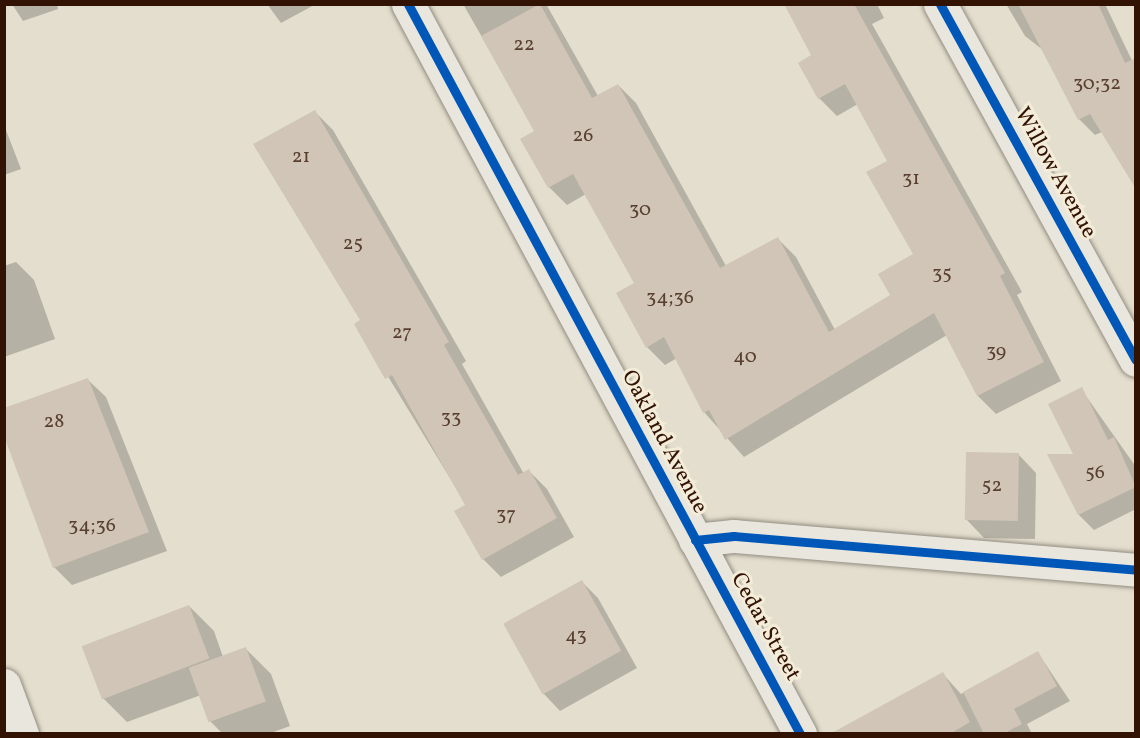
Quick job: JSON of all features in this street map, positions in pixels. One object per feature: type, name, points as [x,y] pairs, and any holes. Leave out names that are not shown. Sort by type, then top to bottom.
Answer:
[{"type":"street","name":"Oakland Avenue","points":[[408,4],[695,540],[734,536],[1136,570]]},
{"type":"street","name":"Willow Avenue","points":[[940,4],[1136,360]]},
{"type":"street","name":"Cedar Street","points":[[695,540],[800,734]]},
{"type":"street","points":[[4,685],[22,734]]},
{"type":"building","points":[[540,4],[592,98],[618,84],[720,268],[778,237],[829,332],[890,295],[878,274],[913,254],[866,172],[887,161],[845,84],[818,99],[798,63],[811,55],[784,4],[854,4],[1005,273],[1000,276],[1044,362],[977,396],[934,313],[725,440],[709,410],[703,413],[664,337],[646,348],[616,293],[634,283],[573,174],[548,188],[520,139],[534,131],[481,36]]},
{"type":"building","points":[[1018,4],[1098,4],[1125,63],[1136,58],[1136,189],[1090,114],[1078,120]]},
{"type":"building","points":[[315,110],[449,342],[444,345],[518,475],[529,469],[557,518],[482,560],[454,511],[465,505],[392,375],[385,379],[354,324],[360,320],[253,144]]},
{"type":"building","points":[[88,378],[149,532],[53,568],[4,436],[4,408]]},
{"type":"building","points":[[1082,387],[1108,440],[1114,437],[1136,487],[1078,515],[1047,454],[1073,454],[1048,404]]},
{"type":"building","points":[[966,452],[1019,453],[1018,521],[965,520]]},
{"type":"building","points":[[582,580],[621,651],[543,694],[503,624]]},
{"type":"building","points":[[189,605],[209,658],[102,699],[82,646]]},
{"type":"building","points":[[246,647],[266,702],[209,722],[189,668]]},
{"type":"building","points":[[1038,651],[1057,686],[1014,709],[1022,724],[1003,734],[984,734],[963,692]]},
{"type":"building","points":[[943,672],[970,722],[950,734],[830,734]]},
{"type":"cycle path","points":[[408,4],[800,734]]},
{"type":"cycle path","points":[[940,4],[1136,360]]},
{"type":"cycle path","points":[[695,540],[734,536],[1136,570]]}]
